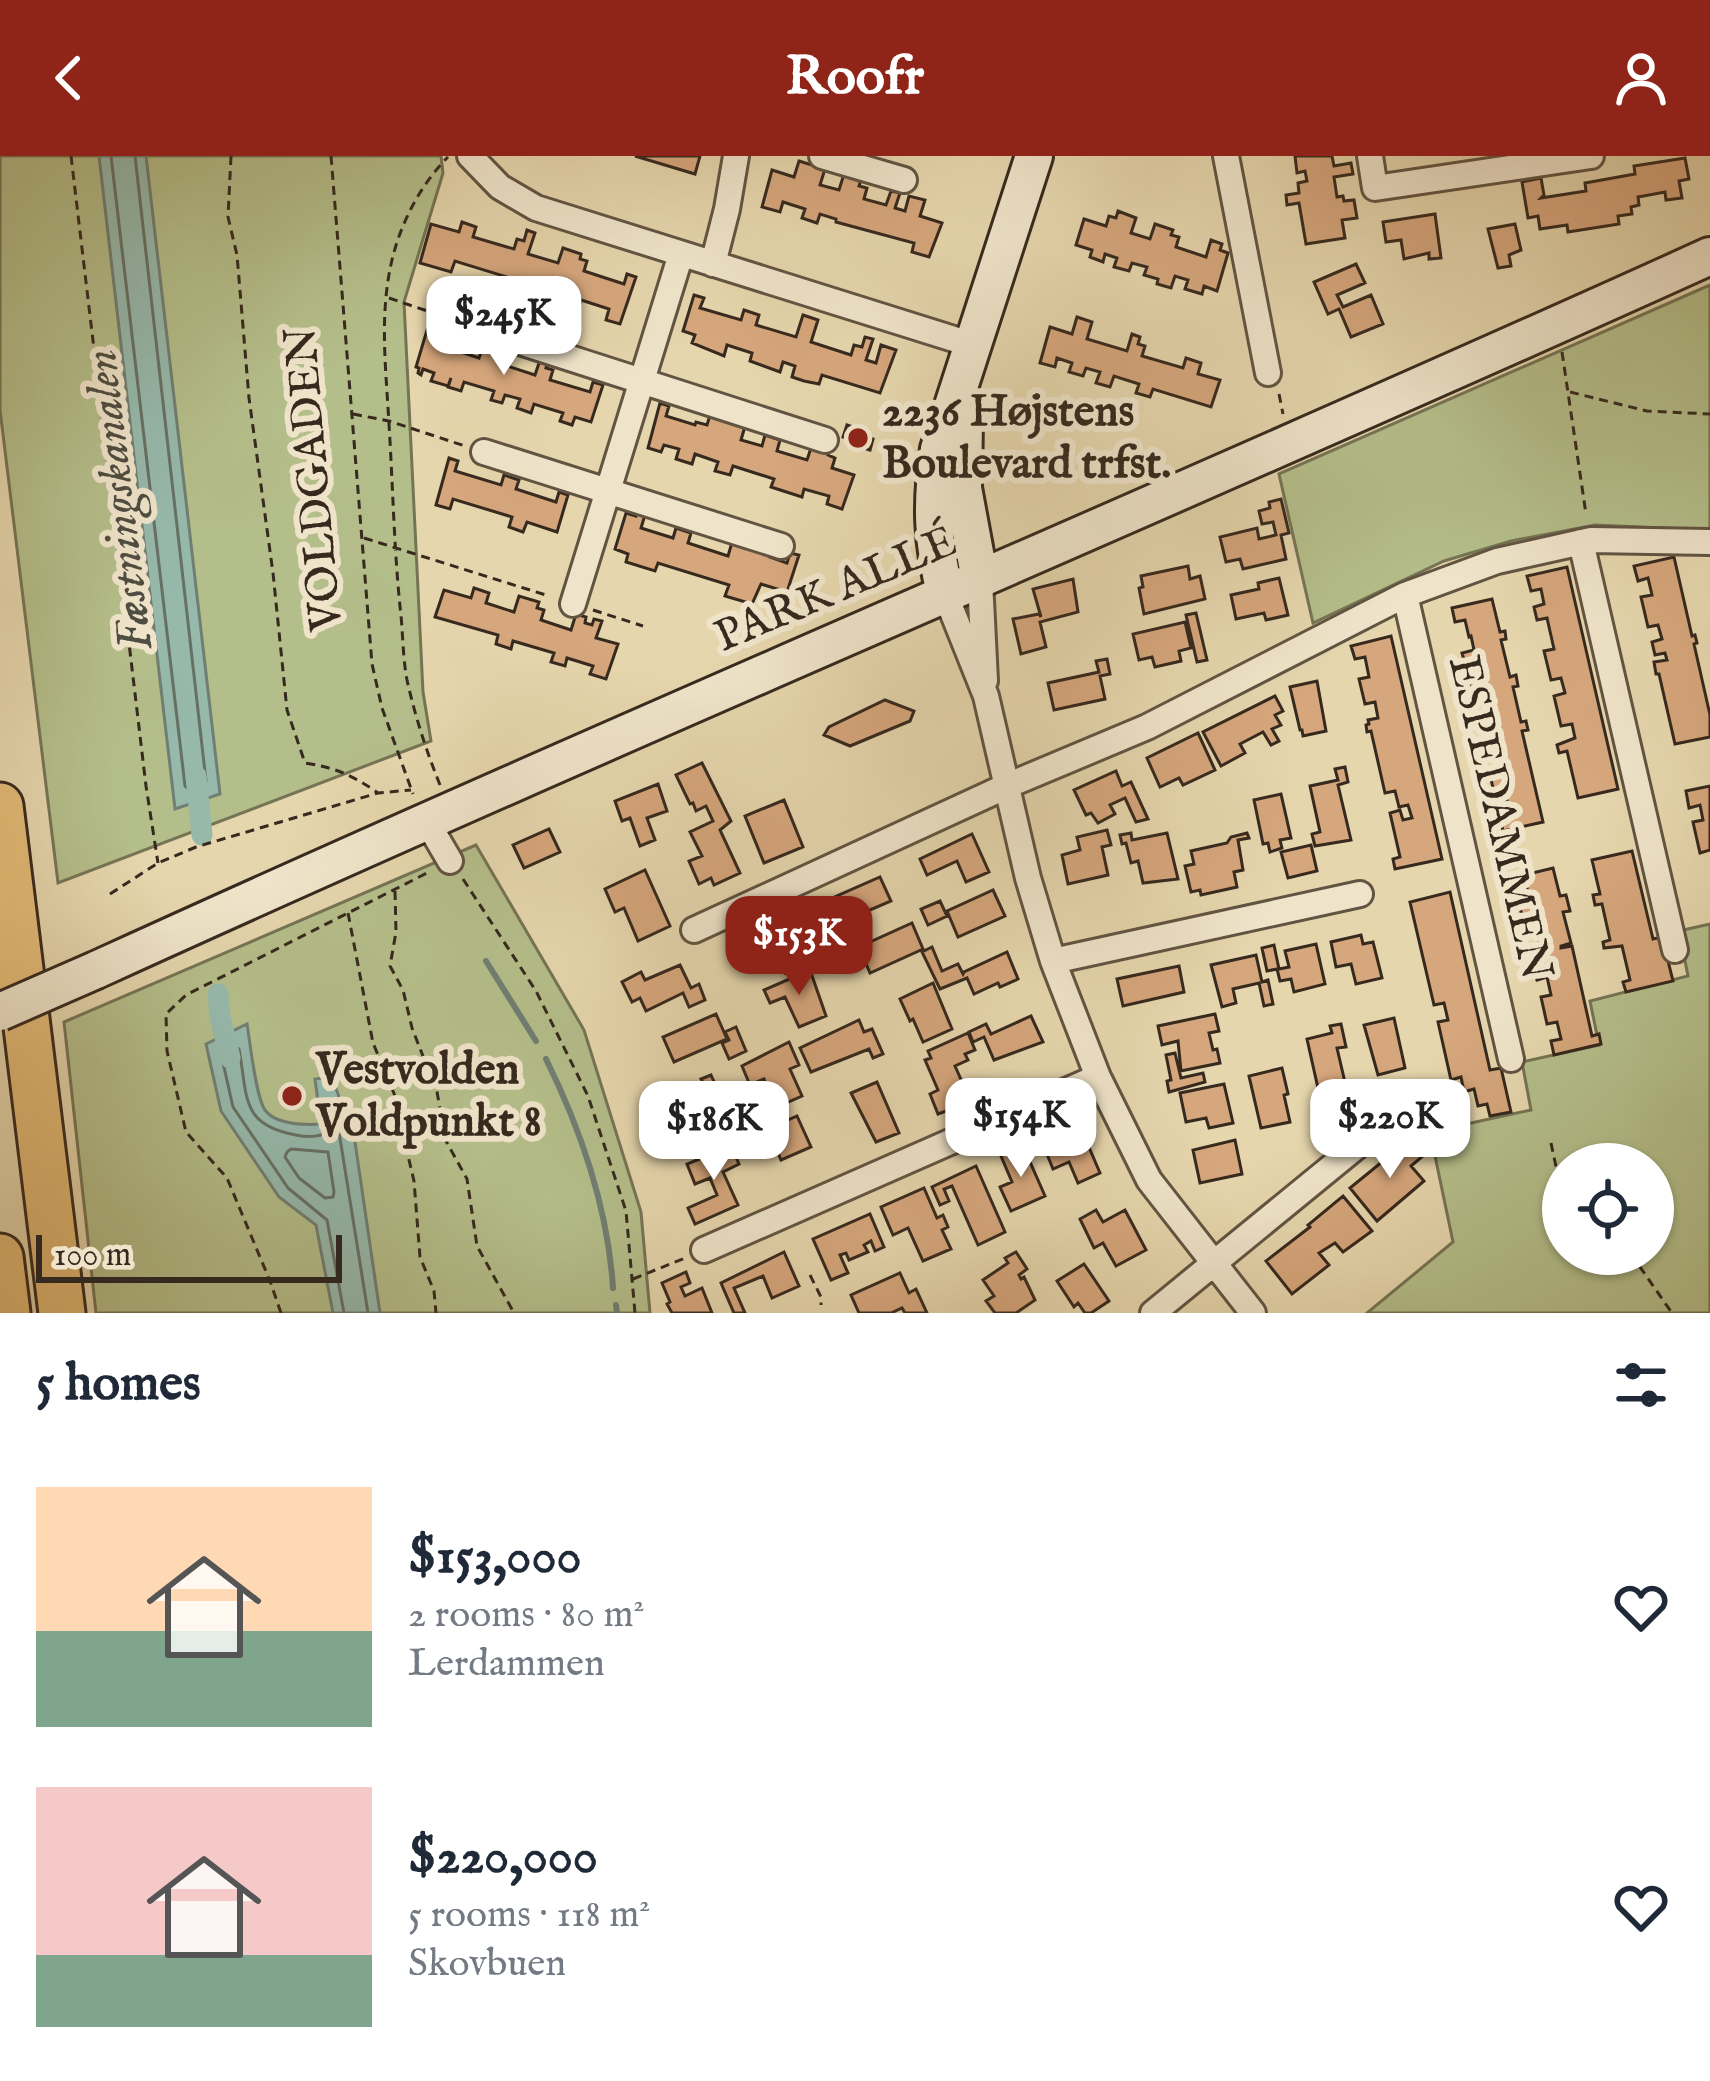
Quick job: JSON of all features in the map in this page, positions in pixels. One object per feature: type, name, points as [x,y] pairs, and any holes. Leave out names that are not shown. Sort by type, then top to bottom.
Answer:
[{"type":"highway","points":[[0,806],[62,1313]]},
{"type":"highway","points":[[0,1257],[7,1313]]},
{"type":"street","points":[[470,156],[500,187],[536,208],[713,264],[969,359]]},
{"type":"street","points":[[713,264],[736,156]]},
{"type":"street","points":[[822,156],[904,180]]},
{"type":"street","points":[[1034,156],[939,449],[932,496],[936,559],[986,696],[1028,878],[1053,962],[1099,1077],[1149,1180],[1252,1313]]},
{"type":"street","points":[[1226,156],[1268,373]]},
{"type":"street","points":[[1370,156],[1375,188],[1591,156]]},
{"type":"street","points":[[573,604],[680,254]]},
{"type":"street","name":"PARK ALLÉ","points":[[0,1012],[96,970],[429,806],[946,596],[1710,256]]},
{"type":"street","points":[[467,325],[825,440]]},
{"type":"street","points":[[969,359],[963,488],[980,580],[986,696]]},
{"type":"street","points":[[484,452],[781,546]]},
{"type":"street","points":[[1586,541],[1676,950]]},
{"type":"street","points":[[694,930],[1147,727],[1405,595],[1497,561],[1586,541],[1710,542]]},
{"type":"street","name":"ESPEDAMMEN","points":[[1405,595],[1511,1059]]},
{"type":"street","points":[[429,806],[450,861]]},
{"type":"street","points":[[1053,962],[1360,894]]},
{"type":"street","points":[[704,1250],[1099,1077]]},
{"type":"street","points":[[1153,1313],[1411,1102]]},
{"type":"path","points":[[71,156],[158,863]]},
{"type":"path","points":[[230,156],[228,217],[237,255],[249,398],[287,710],[305,763],[329,766],[378,793],[429,806],[422,740],[406,675],[383,353],[391,265],[410,211],[432,173],[449,156]]},
{"type":"path","name":"VOLDGADEN","points":[[331,156],[372,664],[382,708],[429,806]]},
{"type":"path","points":[[386,298],[467,325]]},
{"type":"path","points":[[1558,325],[1586,541]]},
{"type":"path","points":[[1268,373],[1275,376],[1293,442]]},
{"type":"path","points":[[1568,392],[1647,411],[1710,414]]},
{"type":"path","points":[[351,413],[484,452]]},
{"type":"path","points":[[364,538],[643,626]]},
{"type":"path","points":[[110,894],[158,863],[196,847],[378,793]]},
{"type":"path","points":[[280,1313],[227,1178],[187,1132],[167,1051],[166,1014],[186,995],[450,861],[536,991],[588,1096],[626,1211],[635,1313]]},
{"type":"path","points":[[395,890],[396,932],[390,966],[404,989],[412,1028],[437,1092],[446,1141],[467,1179],[477,1246],[514,1313]]},
{"type":"path","points":[[348,911],[373,1043],[403,1114],[420,1257],[434,1291],[436,1313]]},
{"type":"path","points":[[632,1279],[704,1250]]},
{"type":"path","points":[[810,1275],[820,1305]]},
{"type":"path","points":[[1646,1275],[1672,1313]]},
{"type":"green space","points":[[0,156],[441,156],[443,173],[404,302],[423,692],[431,741],[58,883],[0,410]]},
{"type":"green space","points":[[1710,285],[1710,530],[1595,525],[1511,541],[1444,561],[1313,623],[1279,474]]},
{"type":"green space","points":[[476,845],[584,1030],[641,1212],[650,1313],[96,1313],[64,1022]]},
{"type":"green space","points":[[1710,924],[1710,1313],[1367,1313],[1453,1242],[1430,1132],[1531,1110],[1522,1062],[1599,1045],[1590,1001],[1688,976],[1679,931]]},
{"type":"water","points":[[99,156],[146,156],[220,794],[175,809]]},
{"type":"water","points":[[247,1024],[259,1094],[265,1110],[276,1119],[321,1124],[315,1079],[332,1077],[355,1142],[380,1313],[333,1313],[316,1225],[279,1197],[221,1111],[206,1044]]},
{"type":"building","points":[[635,156],[700,156],[695,174]]},
{"type":"building","points":[[1295,156],[1332,156],[1334,166],[1351,163],[1353,174],[1334,177],[1337,197],[1354,200],[1357,218],[1342,220],[1345,238],[1306,244],[1299,203],[1287,205],[1286,195],[1299,193],[1298,183],[1307,181],[1305,171],[1297,173]]},
{"type":"building","points":[[1685,158],[1689,179],[1679,181],[1682,198],[1666,200],[1665,192],[1638,197],[1639,205],[1631,207],[1632,214],[1618,216],[1619,224],[1568,232],[1567,225],[1540,229],[1538,216],[1528,218],[1522,182],[1541,178],[1541,198],[1586,191],[1585,183],[1635,174],[1634,166]]},
{"type":"building","points":[[799,161],[825,169],[820,185],[839,190],[844,174],[861,180],[859,186],[867,188],[864,199],[886,205],[891,191],[900,193],[895,208],[905,211],[909,196],[925,200],[920,216],[942,223],[929,257],[912,252],[914,243],[820,214],[817,223],[802,218],[805,209],[783,202],[780,212],[762,207],[772,170],[794,177]]},
{"type":"building","points":[[1118,211],[1136,218],[1131,233],[1150,239],[1155,224],[1173,230],[1171,235],[1179,237],[1176,247],[1206,257],[1211,240],[1222,244],[1220,250],[1228,253],[1217,291],[1204,286],[1202,294],[1185,289],[1188,280],[1175,276],[1171,288],[1157,284],[1158,279],[1144,275],[1147,267],[1132,263],[1129,271],[1114,267],[1117,258],[1105,254],[1103,262],[1090,257],[1092,250],[1076,245],[1084,219],[1106,226],[1109,216],[1116,218]]},
{"type":"building","points":[[1435,214],[1441,258],[1429,259],[1429,253],[1404,259],[1401,240],[1386,242],[1383,222]]},
{"type":"building","points":[[462,222],[476,227],[473,237],[514,249],[517,239],[524,241],[527,230],[535,233],[528,254],[558,263],[563,248],[581,254],[580,259],[587,261],[584,271],[624,284],[627,274],[636,277],[620,324],[606,320],[609,309],[581,300],[578,311],[565,307],[568,296],[541,287],[538,297],[520,291],[523,282],[455,261],[451,272],[420,263],[431,224],[459,232]]},
{"type":"building","points":[[1515,224],[1521,250],[1509,255],[1511,266],[1498,268],[1488,229]]},
{"type":"building","points":[[1356,264],[1365,283],[1337,295],[1343,307],[1371,295],[1383,324],[1351,337],[1339,309],[1328,314],[1314,282]]},
{"type":"building","points":[[694,295],[704,298],[700,308],[741,320],[744,310],[759,315],[756,325],[796,337],[803,315],[818,320],[811,342],[851,355],[854,345],[862,347],[865,337],[873,339],[866,360],[876,363],[881,345],[896,350],[880,393],[822,375],[819,384],[804,381],[792,377],[795,366],[783,362],[780,372],[750,361],[752,353],[727,345],[724,356],[692,343],[695,335],[683,331]]},
{"type":"building","points":[[1077,317],[1092,322],[1087,339],[1127,351],[1132,334],[1145,346],[1142,356],[1183,368],[1186,358],[1201,363],[1198,374],[1220,380],[1211,407],[1153,389],[1150,397],[1136,393],[1139,384],[1114,376],[1110,387],[1096,383],[1100,372],[1086,368],[1083,376],[1069,372],[1072,363],[1057,358],[1055,367],[1040,363],[1050,327],[1072,334]]},
{"type":"building","points":[[441,323],[452,327],[446,347],[479,358],[484,344],[492,344],[509,351],[504,365],[535,375],[540,360],[553,370],[550,380],[590,392],[593,382],[603,385],[591,422],[575,417],[572,425],[560,421],[563,413],[534,404],[531,413],[517,408],[520,399],[505,395],[502,403],[491,400],[494,391],[464,382],[461,391],[448,387],[451,378],[448,386],[431,381],[434,373],[423,369],[421,375],[416,367],[427,330],[437,333]]},
{"type":"building","points":[[660,403],[669,406],[666,416],[695,425],[707,425],[711,412],[746,423],[741,440],[762,446],[765,435],[780,440],[777,451],[807,460],[812,445],[830,449],[828,455],[835,458],[832,468],[854,475],[842,509],[827,504],[829,496],[804,489],[802,497],[771,487],[774,479],[733,466],[730,475],[715,471],[718,462],[695,454],[692,464],[676,459],[679,449],[664,445],[661,452],[648,448]]},
{"type":"building","name":"2236 Højstens Boulevard trfst.","points":[[847,425],[867,432],[865,437],[873,439],[870,450],[843,437]]},
{"type":"building","points":[[449,458],[458,461],[455,471],[501,485],[504,475],[519,480],[516,489],[556,502],[559,492],[568,495],[557,532],[527,522],[523,532],[509,527],[512,517],[453,499],[450,509],[436,505]]},
{"type":"building","points":[[1281,499],[1289,533],[1281,535],[1286,559],[1243,569],[1240,559],[1226,562],[1220,537],[1257,528],[1259,539],[1276,535],[1273,522],[1262,524],[1259,511]]},
{"type":"building","points":[[637,512],[645,515],[641,528],[673,538],[676,528],[691,533],[688,543],[728,556],[733,539],[772,550],[770,557],[787,563],[790,553],[799,555],[787,592],[761,584],[752,604],[725,596],[729,585],[658,563],[655,571],[626,562],[628,554],[615,549],[626,513],[636,516]]},
{"type":"building","points":[[1674,557],[1710,715],[1710,737],[1675,744],[1654,662],[1667,660],[1665,653],[1655,655],[1652,642],[1662,639],[1658,625],[1648,627],[1641,597],[1652,595],[1648,578],[1638,581],[1634,566]]},
{"type":"building","points":[[1188,566],[1190,579],[1200,576],[1205,599],[1144,614],[1141,576]]},
{"type":"building","points":[[1567,567],[1618,789],[1578,798],[1567,751],[1559,753],[1557,745],[1575,738],[1572,724],[1561,726],[1554,696],[1565,693],[1561,678],[1551,680],[1544,651],[1554,649],[1547,618],[1537,620],[1534,607],[1544,604],[1541,589],[1531,591],[1527,576]]},
{"type":"building","points":[[1279,578],[1288,615],[1266,620],[1264,613],[1236,619],[1231,595],[1259,589],[1258,583]]},
{"type":"building","points":[[1073,579],[1078,612],[1040,622],[1046,647],[1021,654],[1013,619],[1041,617],[1033,589]]},
{"type":"building","points":[[474,588],[489,593],[486,603],[514,612],[519,596],[539,602],[537,608],[544,610],[541,620],[571,630],[576,614],[592,625],[594,619],[602,621],[596,638],[618,644],[606,679],[590,674],[593,666],[567,658],[565,666],[551,662],[554,653],[513,641],[511,649],[496,644],[498,635],[435,617],[444,590],[471,598]]},
{"type":"building","points":[[1492,599],[1500,632],[1505,631],[1506,639],[1501,640],[1510,677],[1516,675],[1518,686],[1513,687],[1521,722],[1526,721],[1528,730],[1522,731],[1543,822],[1503,831],[1500,817],[1510,815],[1507,801],[1497,803],[1489,772],[1500,770],[1496,754],[1486,756],[1480,728],[1490,726],[1486,710],[1476,712],[1469,684],[1479,681],[1475,665],[1466,667],[1462,653],[1474,650],[1471,636],[1465,620],[1455,622],[1452,608]]},
{"type":"building","points":[[1196,613],[1207,660],[1197,662],[1186,615]]},
{"type":"building","points":[[1185,622],[1191,648],[1179,651],[1181,661],[1155,667],[1152,657],[1139,660],[1133,634]]},
{"type":"building","points":[[1391,636],[1442,859],[1395,869],[1393,859],[1400,857],[1390,813],[1400,810],[1403,820],[1412,818],[1408,805],[1399,807],[1395,791],[1385,793],[1366,725],[1378,718],[1375,702],[1365,704],[1359,679],[1369,677],[1365,657],[1355,659],[1351,646]]},
{"type":"building","points":[[1107,659],[1110,674],[1100,676],[1105,699],[1054,710],[1048,683],[1099,672],[1096,661]]},
{"type":"building","points":[[1317,681],[1326,731],[1303,736],[1290,687]]},
{"type":"building","points":[[1275,696],[1283,711],[1275,715],[1281,725],[1272,729],[1279,741],[1271,745],[1263,732],[1240,744],[1245,753],[1221,766],[1203,732]]},
{"type":"building","points":[[885,700],[914,711],[910,721],[850,746],[824,735],[829,727]]},
{"type":"building","points":[[1198,733],[1215,770],[1183,785],[1179,778],[1160,787],[1147,758]]},
{"type":"building","points":[[702,763],[731,821],[720,830],[740,873],[714,885],[711,878],[699,884],[689,861],[702,856],[690,832],[713,821],[706,806],[696,811],[690,804],[676,775]]},
{"type":"building","points":[[1345,767],[1348,782],[1338,785],[1351,840],[1315,846],[1312,834],[1320,832],[1310,786],[1338,780],[1335,769]]},
{"type":"building","points":[[1116,771],[1122,786],[1131,782],[1148,819],[1136,822],[1125,798],[1110,805],[1115,814],[1098,823],[1091,813],[1086,815],[1074,790]]},
{"type":"building","points":[[658,784],[667,811],[647,818],[655,840],[640,846],[630,818],[622,821],[615,801]]},
{"type":"building","points":[[1710,786],[1710,850],[1700,853],[1693,822],[1703,820],[1700,805],[1689,808],[1686,791]]},
{"type":"building","points":[[1281,794],[1291,838],[1280,840],[1282,848],[1270,852],[1268,843],[1263,844],[1254,800]]},
{"type":"building","points":[[784,800],[803,847],[764,863],[745,816]]},
{"type":"building","points":[[549,829],[560,852],[524,868],[513,845]]},
{"type":"building","points":[[1107,830],[1111,845],[1102,847],[1108,875],[1068,884],[1062,855],[1080,850],[1077,837]]},
{"type":"building","points":[[1131,833],[1132,840],[1167,833],[1178,879],[1143,883],[1138,861],[1131,863],[1126,843],[1122,844],[1120,835]]},
{"type":"building","points":[[1247,833],[1249,838],[1238,840],[1243,870],[1234,872],[1237,887],[1201,895],[1200,890],[1191,892],[1185,866],[1194,864],[1191,851]]},
{"type":"building","points":[[972,834],[989,872],[966,882],[957,861],[927,875],[920,859]]},
{"type":"building","points":[[1311,845],[1317,871],[1288,878],[1281,852]]},
{"type":"building","points":[[1632,851],[1653,939],[1662,937],[1673,981],[1626,992],[1623,982],[1630,980],[1622,946],[1604,948],[1603,942],[1610,940],[1602,904],[1595,905],[1593,895],[1600,894],[1592,860]]},
{"type":"building","points":[[1553,868],[1560,896],[1566,895],[1570,911],[1563,912],[1571,943],[1561,948],[1572,946],[1592,1036],[1599,1034],[1601,1044],[1554,1055],[1551,1041],[1561,1039],[1557,1022],[1547,1024],[1541,997],[1551,995],[1547,977],[1537,980],[1534,966],[1544,963],[1537,933],[1527,935],[1520,908],[1531,905],[1524,875]]},
{"type":"building","points":[[645,870],[670,926],[638,941],[624,908],[615,912],[605,889]]},
{"type":"building","points":[[880,877],[891,901],[833,926],[829,917],[837,913],[830,899]]},
{"type":"building","points":[[993,890],[1005,916],[958,937],[947,911]]},
{"type":"building","points":[[1450,892],[1490,1070],[1501,1068],[1511,1112],[1490,1116],[1487,1104],[1478,1106],[1474,1089],[1464,1092],[1461,1077],[1451,1080],[1438,1022],[1448,1020],[1444,1003],[1434,1005],[1410,902]]},
{"type":"building","points":[[940,901],[947,916],[928,925],[921,909]]},
{"type":"building","points":[[783,920],[793,942],[800,939],[810,961],[785,973],[773,949],[751,959],[742,939]]},
{"type":"building","points":[[912,923],[923,949],[870,973],[859,947]]},
{"type":"building","points":[[1361,935],[1363,944],[1373,942],[1382,978],[1356,984],[1351,964],[1336,967],[1331,942]]},
{"type":"building","points":[[1316,944],[1325,984],[1294,992],[1291,979],[1280,981],[1277,969],[1267,971],[1262,948],[1274,945],[1279,969],[1289,967],[1285,951]]},
{"type":"building","points":[[932,947],[942,971],[958,964],[963,974],[1007,952],[1018,979],[974,994],[967,978],[940,989],[922,952]]},
{"type":"building","points":[[1256,955],[1273,1004],[1264,1006],[1259,983],[1233,989],[1236,1003],[1222,1007],[1211,965]]},
{"type":"building","points":[[680,965],[691,988],[699,984],[705,1000],[689,1007],[683,993],[646,1011],[640,998],[632,1002],[622,982],[641,972],[645,980]]},
{"type":"building","points":[[1179,966],[1184,992],[1123,1006],[1117,979]]},
{"type":"building","points":[[810,970],[826,1016],[799,1027],[785,997],[770,1003],[764,990]]},
{"type":"building","points":[[933,983],[952,1029],[923,1042],[900,999]]},
{"type":"building","points":[[716,1014],[727,1039],[674,1062],[663,1037]]},
{"type":"building","points":[[1215,1014],[1219,1031],[1209,1033],[1220,1063],[1181,1071],[1178,1041],[1162,1045],[1158,1026]]},
{"type":"building","points":[[1031,1016],[1043,1042],[994,1060],[984,1037],[973,1042],[969,1032],[986,1024],[991,1034]]},
{"type":"building","points":[[1394,1018],[1405,1068],[1378,1075],[1364,1025]]},
{"type":"building","points":[[859,1020],[864,1032],[872,1029],[883,1054],[873,1058],[869,1049],[811,1072],[800,1048]]},
{"type":"building","points":[[1341,1024],[1346,1047],[1337,1048],[1347,1091],[1320,1097],[1307,1039],[1332,1033],[1330,1026]]},
{"type":"building","points":[[736,1027],[746,1051],[729,1059],[722,1043],[729,1040],[725,1032]]},
{"type":"building","points":[[968,1033],[975,1050],[955,1066],[971,1102],[938,1114],[930,1094],[938,1090],[925,1060],[931,1058],[928,1051]]},
{"type":"building","points":[[789,1042],[799,1065],[790,1069],[802,1096],[777,1107],[771,1094],[764,1097],[760,1089],[767,1086],[764,1079],[750,1085],[742,1066]]},
{"type":"building","points":[[1175,1053],[1181,1078],[1203,1073],[1205,1082],[1169,1092],[1166,1055]]},
{"type":"building","points":[[1282,1068],[1290,1122],[1261,1128],[1249,1076]]},
{"type":"building","points":[[711,1075],[719,1093],[710,1097],[717,1111],[672,1130],[665,1113],[654,1118],[650,1109],[704,1084],[701,1079]]},
{"type":"building","points":[[877,1082],[899,1133],[876,1142],[851,1093]]},
{"type":"building","points":[[1224,1084],[1233,1123],[1209,1128],[1206,1118],[1186,1122],[1180,1093]]},
{"type":"building","points":[[797,1116],[811,1147],[781,1160],[768,1129]]},
{"type":"building","points":[[1079,1124],[1100,1173],[1078,1183],[1069,1162],[1053,1169],[1045,1149],[1061,1142],[1057,1133]]},
{"type":"building","points":[[728,1139],[739,1164],[723,1172],[738,1205],[695,1224],[688,1208],[717,1195],[710,1178],[695,1184],[687,1164],[724,1149],[721,1143]]},
{"type":"building","points":[[1410,1139],[1424,1155],[1411,1166],[1424,1181],[1377,1221],[1350,1188]]},
{"type":"building","points":[[1235,1140],[1242,1174],[1200,1183],[1193,1150]]},
{"type":"building","points":[[1023,1146],[1045,1196],[1011,1211],[1000,1187],[1012,1182],[1001,1156]]},
{"type":"building","points":[[976,1166],[1005,1232],[978,1245],[952,1186],[944,1189],[949,1201],[940,1205],[932,1187]]},
{"type":"building","points":[[924,1188],[937,1218],[943,1215],[948,1227],[942,1230],[951,1249],[923,1261],[908,1228],[893,1235],[881,1207]]},
{"type":"building","points":[[1343,1196],[1372,1231],[1343,1252],[1335,1243],[1319,1253],[1329,1265],[1292,1294],[1266,1261]]},
{"type":"building","points":[[1096,1210],[1103,1222],[1125,1210],[1146,1250],[1116,1266],[1103,1243],[1094,1248],[1080,1219]]},
{"type":"building","points":[[870,1214],[884,1247],[875,1251],[871,1241],[864,1245],[868,1252],[849,1260],[846,1253],[840,1255],[848,1273],[831,1280],[813,1239]]},
{"type":"building","points":[[784,1252],[799,1286],[772,1298],[763,1276],[734,1288],[745,1313],[734,1313],[721,1283]]},
{"type":"building","points":[[1016,1252],[1027,1269],[1019,1275],[1035,1300],[1016,1313],[995,1313],[986,1301],[994,1296],[983,1280]]},
{"type":"building","points":[[1084,1264],[1109,1301],[1091,1313],[1085,1313],[1078,1303],[1074,1307],[1057,1281]]},
{"type":"building","points":[[686,1272],[690,1283],[681,1287],[685,1296],[702,1288],[712,1313],[672,1313],[662,1283]]},
{"type":"building","points":[[900,1273],[909,1293],[916,1289],[927,1313],[905,1313],[902,1308],[891,1313],[859,1313],[851,1295]]},
{"type":"waterway","name":"Fæstningskanalen","points":[[196,776],[202,835]]},
{"type":"waterway","points":[[486,961],[536,1041]]},
{"type":"waterway","name":"Fæstningskanalen","points":[[218,994],[230,1058]]},
{"type":"waterway","points":[[546,1059],[591,1170],[613,1288]]},
{"type":"waterway","points":[[616,1305],[617,1313]]},
{"type":"place","name":"2236 Højstens Boulevard trfst.","points":[[858,438]]},
{"type":"place","name":"Vestvolden Voldpunkt 8","points":[[292,1096]]}]
